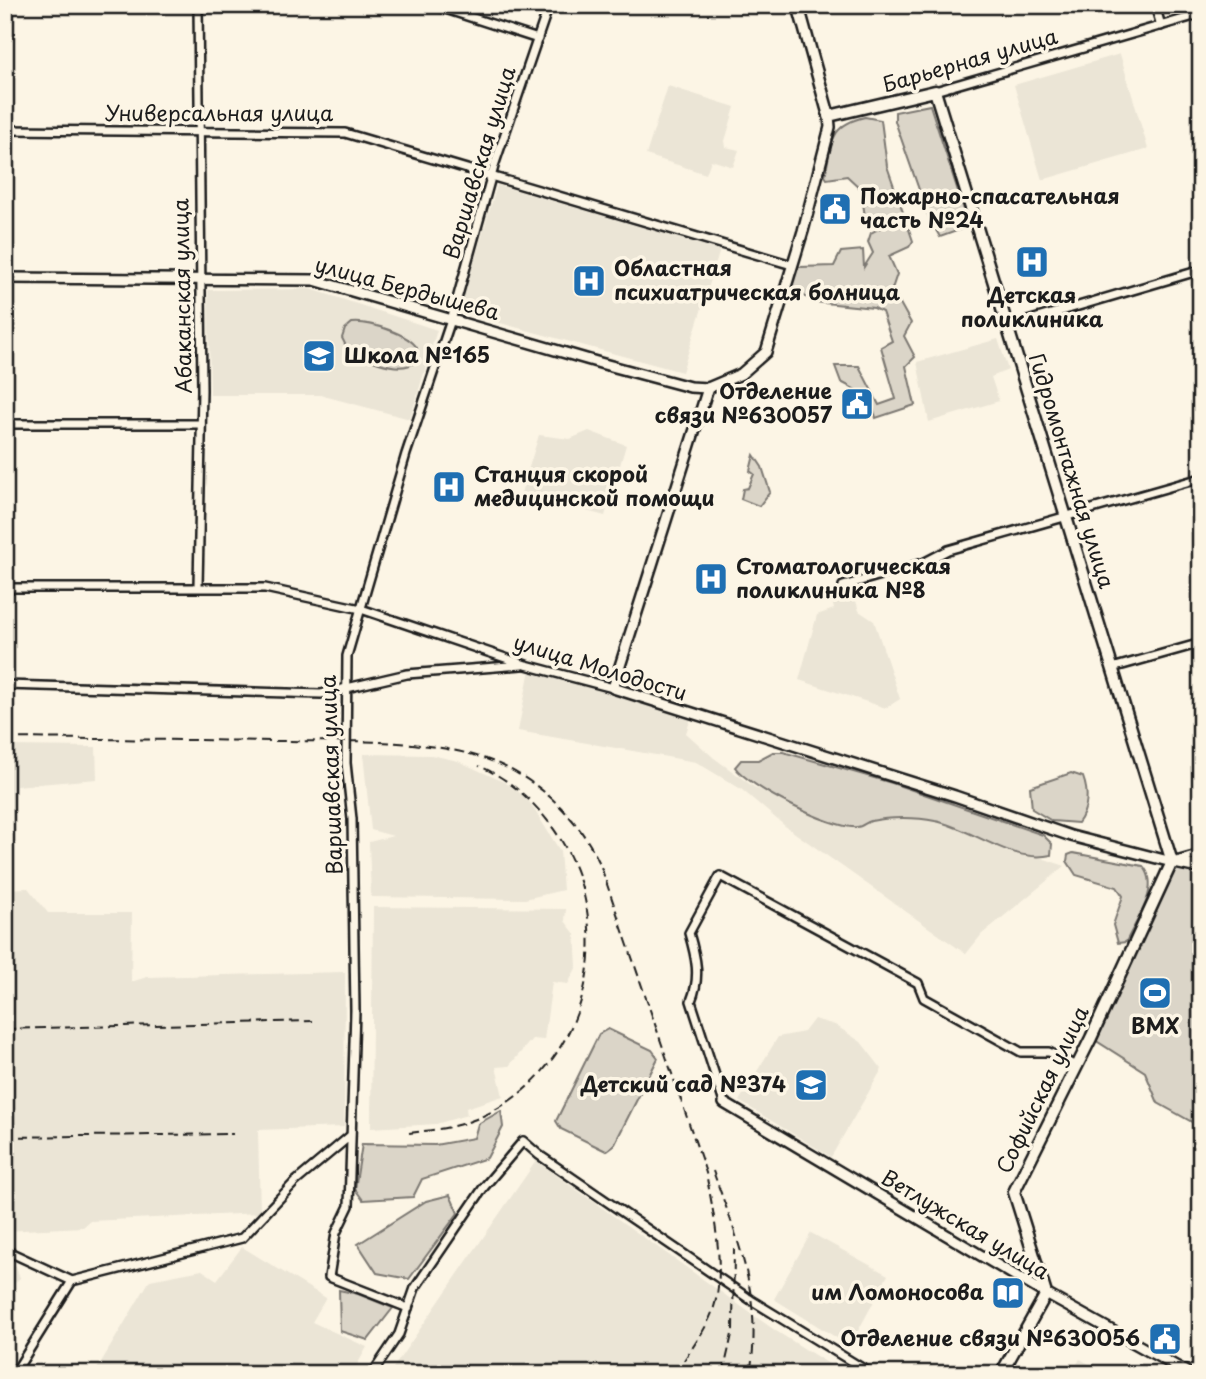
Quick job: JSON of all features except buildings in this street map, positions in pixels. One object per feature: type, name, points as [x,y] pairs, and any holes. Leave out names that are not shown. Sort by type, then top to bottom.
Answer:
[{"type":"main road","points":[[798,5],[829,116]]},
{"type":"main road","name":"Барьерная улица","points":[[829,116],[935,91]]},
{"type":"main road","name":"Гидромонтажная улица","points":[[935,91],[1172,862]]},
{"type":"main road","points":[[1172,862],[1201,868]]},
{"type":"main road","name":"Софийская улица","points":[[1046,1294],[1014,1192],[1172,862]]},
{"type":"main road","points":[[1001,1374],[1046,1294]]},
{"type":"street","name":"Абаканская улица","points":[[198,5],[201,424],[198,586]]},
{"type":"street","points":[[433,5],[538,39]]},
{"type":"street","name":"Варшавская улица","points":[[408,1308],[329,1278],[336,1233],[349,1206],[355,1010],[354,907],[345,690],[347,656],[406,454],[452,317],[492,176],[549,5]]},
{"type":"street","points":[[1154,5],[1161,26]]},
{"type":"street","name":"Барьерная улица","points":[[935,91],[1201,14]]},
{"type":"street","points":[[613,688],[708,388],[741,374],[766,352],[830,127],[829,116]]},
{"type":"street","name":"Универсальная улица","points":[[5,130],[345,133],[792,265]]},
{"type":"street","points":[[1007,327],[1201,270]]},
{"type":"street","name":"улица Бердышева","points":[[5,278],[314,280],[452,317],[600,363],[690,387],[708,388]]},
{"type":"street","points":[[5,424],[201,424]]},
{"type":"street","points":[[843,586],[923,563],[948,550],[1201,478]]},
{"type":"street","name":"улица Молодости","points":[[5,588],[265,588],[361,609],[526,665],[613,688],[942,792],[1071,836],[1172,862]]},
{"type":"street","points":[[1112,668],[1201,643]]},
{"type":"street","points":[[5,685],[321,695],[407,674],[526,665]]},
{"type":"street","points":[[1172,862],[1201,854]]},
{"type":"street","points":[[724,1103],[691,1001],[698,985],[696,955],[688,933],[720,876],[918,983],[924,998],[1021,1052],[1049,1052],[1076,1066]]},
{"type":"street","name":"Ветлужская улица","points":[[724,1103],[1184,1373]]},
{"type":"street","points":[[5,1250],[72,1281],[242,1238],[295,1182],[350,1136]]},
{"type":"street","points":[[373,1374],[399,1334],[415,1288],[484,1187],[523,1141],[539,1155],[753,1301],[872,1374]]},
{"type":"street","points":[[14,1374],[72,1281]]},
{"type":"shaded area","points":[[1120,54],[1148,149],[1042,180],[1014,85]]},
{"type":"shaded area","points":[[668,86],[735,107],[725,141],[726,147],[739,150],[733,167],[711,160],[706,174],[646,155]]},
{"type":"shaded area","points":[[930,105],[968,222],[965,228],[940,237],[929,218],[895,121],[895,112]]},
{"type":"shaded area","points":[[865,117],[881,120],[887,166],[913,241],[909,247],[889,256],[897,274],[892,289],[911,323],[904,336],[915,357],[906,366],[915,405],[876,418],[868,400],[841,382],[835,366],[859,366],[879,405],[896,399],[881,347],[892,341],[882,312],[874,308],[815,302],[789,288],[790,278],[799,267],[834,266],[841,252],[863,250],[864,267],[873,253],[868,242],[871,233],[887,224],[884,212],[865,217],[861,189],[847,176],[827,179],[825,176],[831,145],[838,130],[853,120]]},
{"type":"shaded area","name":"Областная психиатрическая болница","points":[[497,185],[720,250],[682,372],[459,312]]},
{"type":"shaded area","name":"Школа №165","points":[[311,289],[437,330],[410,419],[320,395],[210,395],[208,290]]},
{"type":"shaded area","points":[[352,323],[378,326],[406,338],[417,348],[415,362],[408,366],[391,366],[348,350],[342,338],[345,329]]},
{"type":"shaded area","points":[[998,339],[1008,370],[991,377],[999,401],[929,422],[917,362]]},
{"type":"shaded area","points":[[589,431],[626,445],[605,516],[521,493],[539,435],[570,439]]},
{"type":"shaded area","points":[[754,455],[762,467],[770,492],[759,506],[741,499],[743,489],[748,488],[754,474],[750,471]]},
{"type":"shaded area","points":[[854,594],[859,611],[874,621],[900,699],[886,708],[799,680],[817,615],[834,609],[832,601]]},
{"type":"shaded area","points":[[530,669],[622,693],[691,718],[686,733],[714,758],[754,787],[801,808],[871,818],[930,819],[1065,866],[982,934],[966,954],[785,826],[741,789],[696,762],[518,731]]},
{"type":"shaded area","points":[[5,746],[96,747],[97,779],[16,786],[10,866],[5,866]]},
{"type":"shaded area","points":[[773,752],[783,752],[892,783],[1043,835],[1052,844],[1051,855],[1036,856],[1007,850],[949,825],[928,820],[886,819],[857,827],[830,822],[773,795],[735,767],[741,760],[758,760]]},
{"type":"shaded area","points":[[363,754],[431,755],[458,761],[506,783],[527,798],[560,851],[563,890],[525,899],[371,897],[369,842],[393,836],[371,830]]},
{"type":"shaded area","points":[[1071,773],[1083,777],[1086,789],[1086,807],[1078,823],[1052,821],[1032,809],[1030,787]]},
{"type":"shaded area","points":[[1073,853],[1143,866],[1148,874],[1149,893],[1126,942],[1118,943],[1113,925],[1123,896],[1117,887],[1076,875],[1067,861],[1068,855]]},
{"type":"shaded area","points":[[1178,868],[1201,875],[1201,1127],[1158,1103],[1145,1072],[1095,1040],[1172,870]]},
{"type":"shaded area","points":[[28,888],[48,913],[132,913],[131,982],[147,977],[345,972],[344,1127],[258,1130],[260,1213],[90,1221],[83,1227],[5,1231],[5,889]]},
{"type":"shaded area","points":[[373,907],[566,909],[565,921],[575,934],[577,966],[568,984],[552,982],[544,1040],[532,1039],[509,1066],[496,1067],[503,1096],[466,1108],[467,1115],[436,1124],[371,1128]]},
{"type":"shaded area","name":"Детский сад №374","points":[[814,1019],[835,1025],[861,1042],[882,1069],[831,1157],[739,1101],[778,1037],[804,1032]]},
{"type":"shaded area","points":[[608,1029],[652,1050],[658,1058],[614,1145],[606,1151],[561,1129],[556,1121],[599,1034]]},
{"type":"shaded area","points":[[501,1111],[503,1127],[487,1158],[422,1179],[413,1197],[363,1200],[355,1189],[362,1144],[435,1145],[474,1138],[478,1124]]},
{"type":"shaded area","points":[[536,1161],[776,1331],[845,1374],[389,1374]]},
{"type":"shaded area","points":[[450,1195],[458,1213],[409,1279],[377,1273],[358,1244],[426,1201]]},
{"type":"shaded area","points":[[811,1233],[888,1275],[850,1346],[774,1299]]},
{"type":"shaded area","points":[[242,1247],[326,1298],[312,1322],[367,1347],[352,1374],[94,1374],[150,1280],[202,1270],[217,1280]]},
{"type":"shaded area","points":[[5,1262],[16,1266],[20,1278],[5,1292]]},
{"type":"shaded area","points":[[339,1290],[358,1294],[393,1308],[368,1340],[340,1331]]},
{"type":"shaded area","points":[[1080,1359],[1106,1374],[1071,1374]]},
{"type":"railway","points":[[5,738],[358,741],[410,744],[461,752],[504,766],[538,787],[553,800],[580,830],[600,864],[706,1173],[719,1258],[717,1292],[707,1323],[679,1368]]},
{"type":"railway","points":[[409,1133],[451,1127],[476,1119],[513,1099],[543,1071],[565,1038],[581,1002],[589,962],[588,922],[580,883],[564,845],[547,820],[527,798],[505,780],[479,766]]},
{"type":"railway","points":[[5,1029],[313,1021]]},
{"type":"railway","points":[[5,1137],[233,1134]]},
{"type":"railway","points":[[713,1171],[739,1246],[751,1294],[753,1346],[750,1374]]},
{"type":"railway","points":[[723,1374],[733,1330],[734,1249]]},
{"type":"place","name":"Пожарно-спасательная часть №24","points":[[835,209]]},
{"type":"place","name":"Детская поликлиника","points":[[1032,262]]},
{"type":"place","name":"Областная психиатрическая болница","points":[[589,281]]},
{"type":"place","name":"Школа №165","points":[[319,356]]},
{"type":"place","name":"Отделение связи №630057","points":[[857,404]]},
{"type":"place","name":"Станция скорой медицинской помощи","points":[[449,487]]},
{"type":"place","name":"Стоматологическая поликлиника №8","points":[[711,579]]},
{"type":"place","name":"BMX","points":[[1155,993]]},
{"type":"place","name":"Детский сад №374","points":[[811,1085]]},
{"type":"place","name":"им Ломоносова","points":[[1008,1293]]},
{"type":"place","name":"Отделение связи №630056","points":[[1165,1339]]}]
